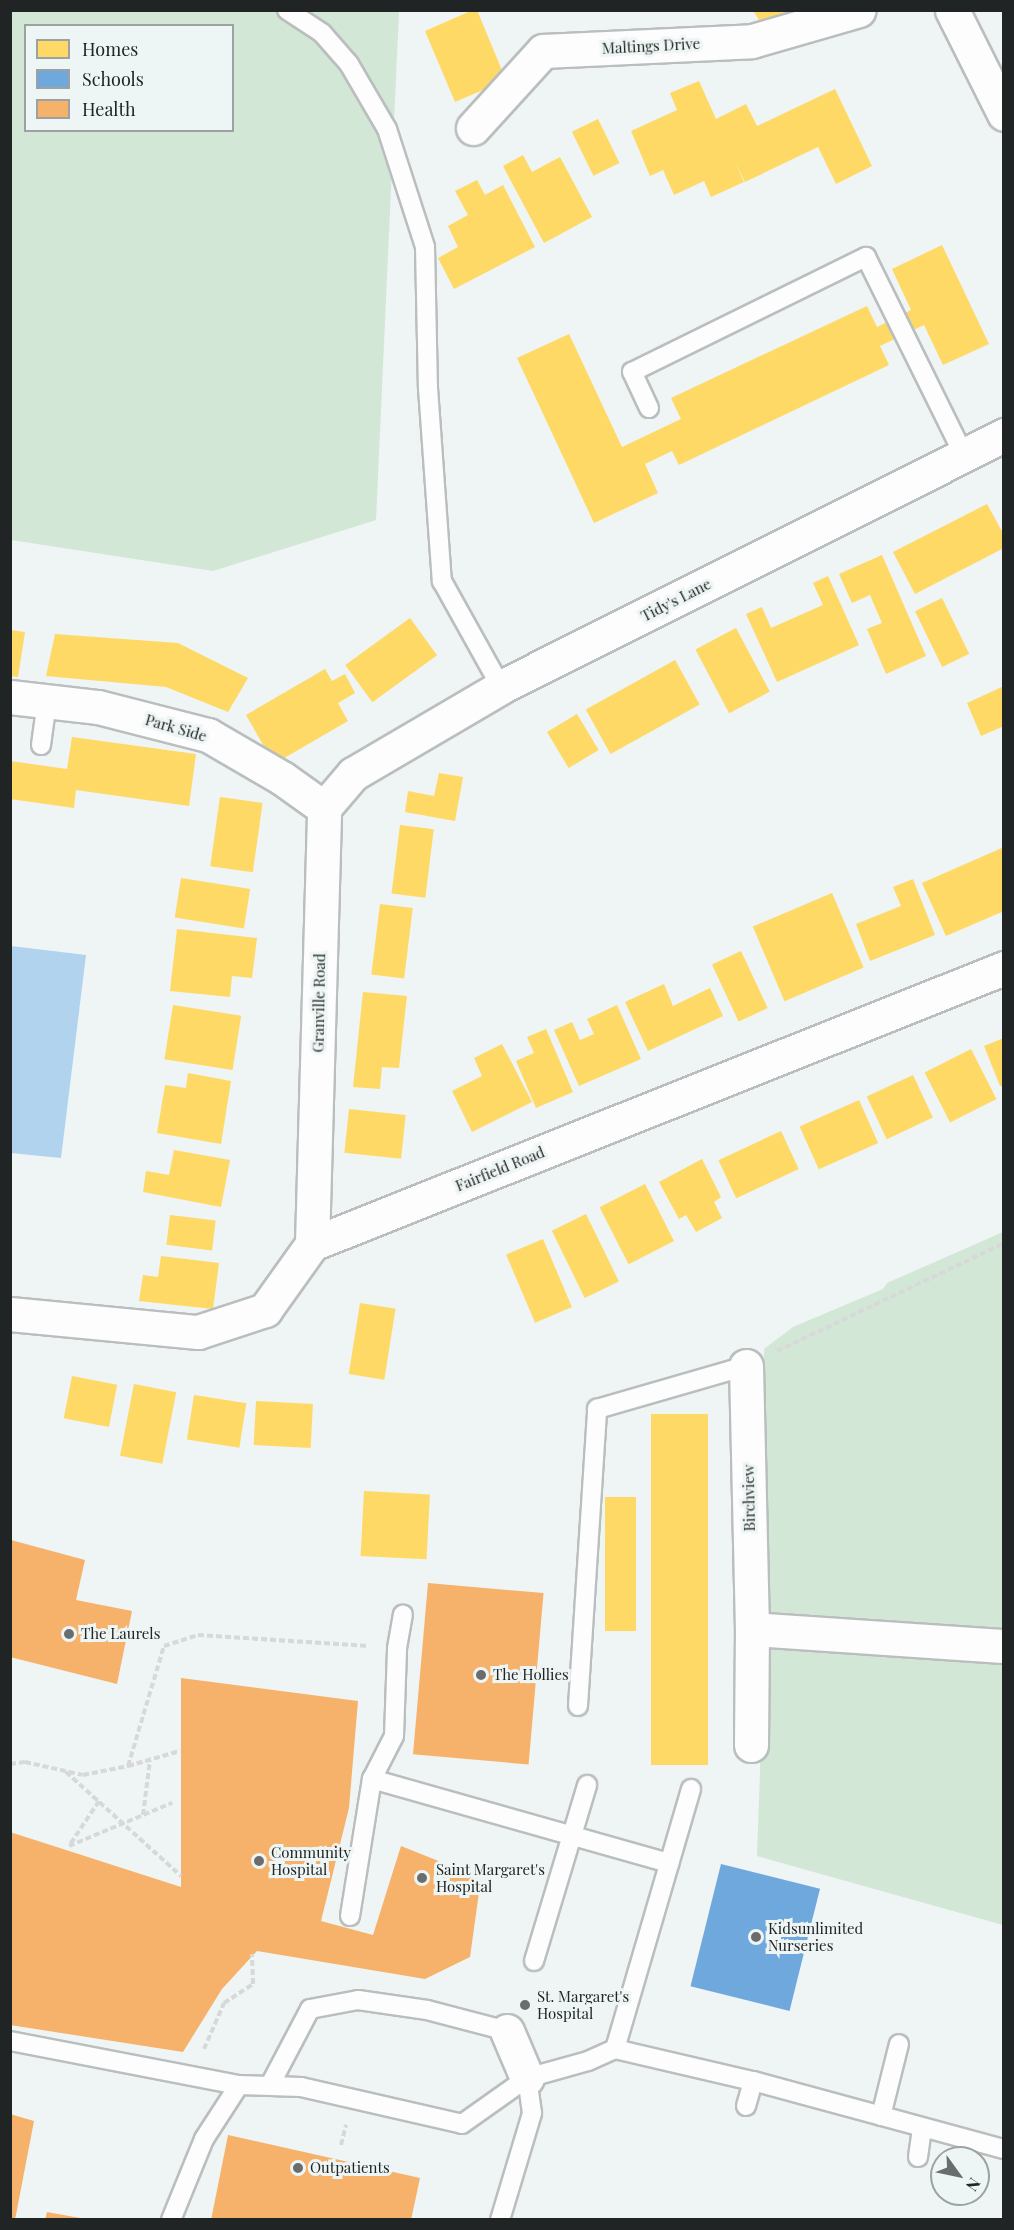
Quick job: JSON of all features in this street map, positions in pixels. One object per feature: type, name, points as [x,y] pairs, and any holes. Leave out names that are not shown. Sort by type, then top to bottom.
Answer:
[{"type":"street","name":"Maltings Drive","points":[[473,128],[543,51],[752,41],[859,10]]},
{"type":"street","points":[[952,10],[1004,114]]},
{"type":"street","name":"Tidy's Lane","points":[[324,808],[353,774],[501,687],[1004,435]]},
{"type":"street","name":"Park Side","points":[[10,697],[98,706],[208,735],[282,778],[324,808]]},
{"type":"street","name":"Granville Road","points":[[312,1244],[324,808]]},
{"type":"street","name":"Fairfield Road","points":[[312,1244],[1004,968]]},
{"type":"street","points":[[10,1314],[198,1332],[265,1310],[312,1244]]},
{"type":"street","name":"Birchview","points":[[746,1366],[752,1629],[751,1745]]},
{"type":"street","points":[[752,1629],[1004,1646]]},
{"type":"street","points":[[507,2031],[527,2078]]},
{"type":"lane","points":[[287,10],[322,33],[348,64],[387,129],[425,247],[428,388],[442,581],[501,687]]},
{"type":"lane","points":[[649,408],[632,372],[866,257],[964,455]]},
{"type":"lane","points":[[41,745],[47,701]]},
{"type":"lane","points":[[578,1706],[597,1408],[746,1366]]},
{"type":"lane","points":[[350,1916],[372,1779],[394,1736],[397,1648],[403,1615]]},
{"type":"lane","points":[[372,1779],[669,1863]]},
{"type":"lane","points":[[534,1960],[587,1785]]},
{"type":"lane","points":[[615,2049],[691,1790]]},
{"type":"lane","points":[[270,2085],[310,2009],[358,2000],[427,2010],[507,2031]]},
{"type":"lane","points":[[10,2041],[239,2085],[301,2087],[462,2124],[527,2078],[588,2061],[615,2049],[753,2081],[1004,2149]]},
{"type":"lane","points":[[881,2116],[899,2044]]},
{"type":"lane","points":[[500,2220],[532,2113],[527,2078]]},
{"type":"lane","points":[[746,2106],[753,2081]]},
{"type":"lane","points":[[171,2220],[204,2139],[239,2085]]},
{"type":"lane","points":[[918,2157],[922,2128]]},
{"type":"path","points":[[746,1366],[1004,1243]]},
{"type":"path","points":[[128,1766],[164,1646],[198,1635],[397,1648]]},
{"type":"path","points":[[10,1764],[25,1762],[83,1775],[128,1766],[180,1751]]},
{"type":"path","points":[[144,1815],[150,1760]]},
{"type":"path","points":[[66,1771],[181,1876]]},
{"type":"path","points":[[99,1801],[69,1846],[172,1803]]},
{"type":"green space","points":[[380,10],[399,12],[376,520],[213,571],[11,540],[10,11]]},
{"type":"green space","points":[[1003,1232],[1003,1925],[757,1856],[760,1773],[764,1349],[793,1327],[883,1289],[887,1283]]},
{"type":"water","points":[[11,946],[86,955],[61,1158],[11,1153]]},
{"type":"building: Homes","points":[[477,10],[506,80],[455,102],[425,31]]},
{"type":"building: Homes","points":[[753,10],[791,10],[763,27]]},
{"type":"building: Homes","points":[[699,81],[716,119],[746,104],[757,126],[835,89],[872,166],[836,184],[818,147],[745,182],[735,162],[744,182],[711,197],[704,181],[674,195],[663,170],[650,176],[631,131],[677,110],[670,93]]},
{"type":"building: Homes","points":[[598,119],[619,163],[593,176],[572,132]]},
{"type":"building: Homes","points":[[523,155],[532,172],[560,157],[592,217],[544,243],[503,166]]},
{"type":"building: Homes","points":[[477,180],[485,195],[503,185],[535,247],[454,289],[438,258],[458,247],[448,226],[468,215],[455,191]]},
{"type":"building: Homes","points":[[942,245],[989,344],[943,365],[924,325],[880,346],[889,365],[679,465],[672,451],[645,464],[658,493],[594,523],[517,358],[569,334],[622,447],[681,419],[671,398],[867,306],[877,327],[911,310],[892,269]]},
{"type":"building: Homes","points":[[987,504],[1004,535],[1004,548],[915,594],[893,552]]},
{"type":"building: Homes","points":[[882,555],[926,656],[886,674],[867,629],[882,623],[870,595],[852,603],[839,574]]},
{"type":"building: Homes","points":[[828,576],[859,645],[777,682],[746,614],[762,607],[771,628],[823,605],[813,583]]},
{"type":"building: Homes","points":[[942,598],[969,654],[942,667],[915,611]]},
{"type":"building: Homes","points":[[410,618],[437,655],[372,702],[345,665]]},
{"type":"building: Homes","points":[[736,628],[770,692],[729,713],[695,650]]},
{"type":"building: Homes","points":[[10,630],[25,632],[18,677],[10,676]]},
{"type":"building: Homes","points":[[55,634],[178,643],[248,678],[228,712],[166,687],[46,676]]},
{"type":"building: Homes","points":[[675,660],[700,705],[611,754],[586,709]]},
{"type":"building: Homes","points":[[325,669],[332,681],[345,674],[355,693],[338,703],[348,721],[274,764],[246,715]]},
{"type":"building: Homes","points":[[1004,686],[1004,726],[981,736],[967,703]]},
{"type":"building: Homes","points":[[577,714],[599,750],[569,768],[547,732]]},
{"type":"building: Homes","points":[[72,737],[196,754],[189,806],[76,790],[74,808],[10,799],[10,761],[67,769]]},
{"type":"building: Homes","points":[[439,773],[463,777],[455,821],[405,812],[408,791],[434,796]]},
{"type":"building: Homes","points":[[220,797],[263,803],[253,872],[210,866]]},
{"type":"building: Homes","points":[[400,825],[434,829],[425,898],[392,893]]},
{"type":"building: Homes","points":[[1004,847],[1004,911],[946,936],[922,883]]},
{"type":"building: Homes","points":[[181,878],[250,889],[244,928],[175,918]]},
{"type":"building: Homes","points":[[913,879],[935,935],[870,961],[856,924],[901,906],[893,887]]},
{"type":"building: Homes","points":[[832,893],[864,968],[784,1001],[753,927]]},
{"type":"building: Homes","points":[[380,904],[413,908],[404,978],[371,974]]},
{"type":"building: Homes","points":[[177,929],[257,938],[252,978],[232,976],[230,997],[170,991]]},
{"type":"building: Homes","points":[[741,951],[768,1008],[739,1022],[712,965]]},
{"type":"building: Homes","points":[[664,984],[673,1006],[710,988],[723,1016],[648,1051],[625,1002]]},
{"type":"building: Homes","points":[[363,992],[407,996],[399,1068],[382,1067],[380,1089],[353,1087]]},
{"type":"building: Homes","points":[[173,1005],[241,1016],[233,1070],[164,1059]]},
{"type":"building: Homes","points":[[617,1005],[641,1059],[579,1086],[554,1030],[572,1022],[580,1040],[594,1034],[587,1019]]},
{"type":"building: Homes","points":[[546,1029],[573,1092],[536,1108],[516,1061],[534,1053],[527,1037]]},
{"type":"building: Homes","points":[[1004,1038],[1004,1085],[1000,1086],[984,1046]]},
{"type":"building: Homes","points":[[502,1044],[532,1102],[472,1132],[452,1091],[482,1076],[474,1058]]},
{"type":"building: Homes","points":[[971,1049],[996,1099],[950,1123],[925,1073]]},
{"type":"building: Homes","points":[[188,1073],[231,1081],[221,1144],[157,1133],[165,1085],[186,1088]]},
{"type":"building: Homes","points":[[913,1075],[933,1118],[887,1139],[867,1097]]},
{"type":"building: Homes","points":[[859,1100],[878,1143],[819,1169],[800,1126]]},
{"type":"building: Homes","points":[[349,1109],[406,1115],[401,1159],[344,1153]]},
{"type":"building: Homes","points":[[781,1131],[799,1169],[736,1198],[718,1160]]},
{"type":"building: Homes","points":[[174,1150],[230,1160],[221,1207],[143,1192],[146,1171],[169,1175]]},
{"type":"building: Homes","points":[[702,1159],[721,1197],[714,1202],[722,1218],[696,1232],[686,1215],[679,1219],[659,1182]]},
{"type":"building: Homes","points":[[645,1184],[674,1241],[629,1264],[600,1207]]},
{"type":"building: Homes","points":[[586,1214],[619,1281],[585,1298],[552,1231]]},
{"type":"building: Homes","points":[[170,1215],[216,1221],[212,1250],[166,1245]]},
{"type":"building: Homes","points":[[543,1239],[572,1307],[535,1323],[506,1255]]},
{"type":"building: Homes","points":[[161,1256],[219,1263],[213,1309],[139,1301],[143,1275],[158,1277]]},
{"type":"building: Homes","points":[[360,1303],[396,1309],[384,1380],[349,1374]]},
{"type":"building: Homes","points":[[72,1376],[117,1385],[109,1427],[64,1418]]},
{"type":"building: Homes","points":[[134,1384],[176,1392],[162,1464],[120,1456]]},
{"type":"building: Homes","points":[[194,1395],[246,1403],[239,1448],[187,1439]]},
{"type":"building: Homes","points":[[256,1401],[313,1404],[311,1448],[254,1445]]},
{"type":"building: Homes","points":[[651,1414],[708,1414],[708,1765],[651,1765]]},
{"type":"building: Homes","points":[[364,1491],[430,1494],[427,1559],[361,1556]]},
{"type":"building: Homes","points":[[605,1497],[636,1497],[636,1631],[605,1631]]},
{"type":"building: Schools","name":"Kidsunlimited Nurseries","points":[[721,1864],[820,1889],[789,2011],[691,1986]]},
{"type":"building: Health","name":"The Laurels","points":[[11,1540],[85,1560],[76,1600],[132,1611],[117,1684],[10,1657]]},
{"type":"building: Health","name":"The Hollies","points":[[428,1583],[544,1593],[529,1764],[413,1754]]},
{"type":"building: Health","name":"Community Hospital","points":[[181,1678],[358,1701],[349,1808],[321,1921],[373,1935],[401,1846],[481,1878],[470,1957],[425,1979],[257,1951],[222,1989],[183,2052],[10,2025],[10,1832],[181,1887]]},
{"type":"building: Health","points":[[10,2114],[34,2121],[15,2220],[10,2220]]},
{"type":"building: Health","name":"Outpatients","points":[[228,2135],[420,2178],[411,2220],[211,2220]]},
{"type":"building: Health","points":[[47,2212],[80,2218],[80,2220],[45,2220]]},
{"type":"place","name":"The Laurels","points":[[69,1634]]},
{"type":"place","name":"The Hollies","points":[[481,1675]]},
{"type":"place","name":"Community Hospital","points":[[259,1861]]},
{"type":"place","name":"Saint Margaret's Hospital","points":[[422,1878]]},
{"type":"place","name":"Kidsunlimited Nurseries","points":[[756,1937]]},
{"type":"place","name":"St. Margaret's Hospital","points":[[525,2005]]},
{"type":"place","name":"Outpatients","points":[[298,2168]]}]
